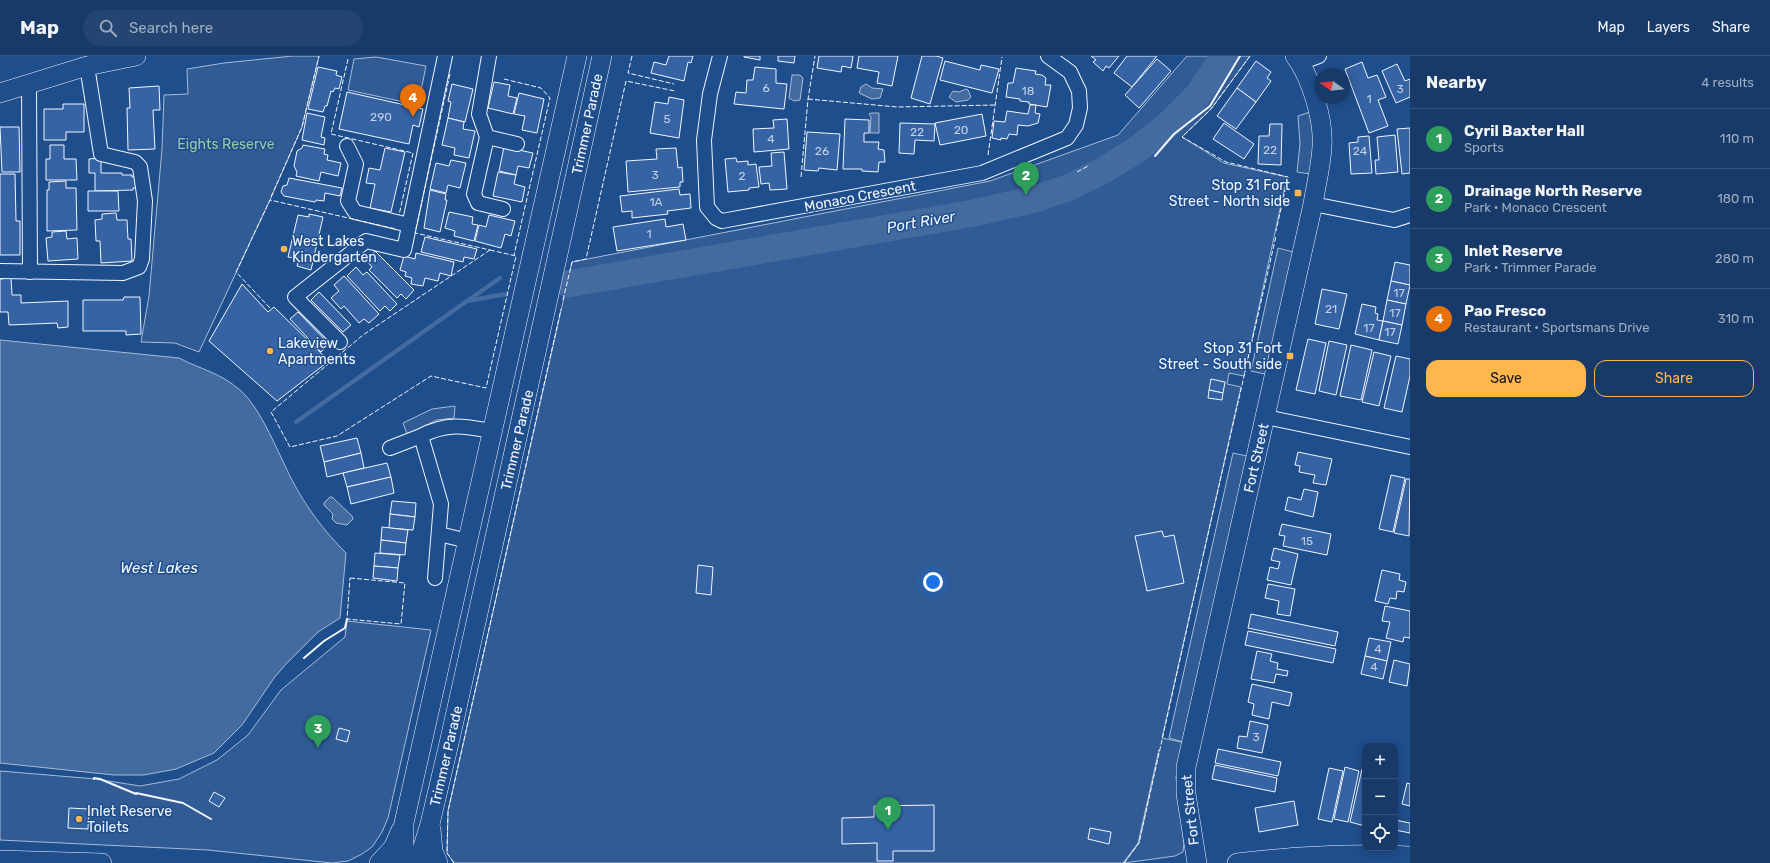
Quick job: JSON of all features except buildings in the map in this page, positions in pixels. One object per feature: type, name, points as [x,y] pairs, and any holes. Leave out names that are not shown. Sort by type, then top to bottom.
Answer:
[{"type":"main road","points":[[0,93],[87,66],[136,56]]},
{"type":"main road","points":[[578,56],[591,72],[595,88]]},
{"type":"main road","name":"Trimmer Parade","points":[[379,863],[393,848],[404,823],[578,56]]},
{"type":"main road","name":"Trimmer Parade","points":[[418,863],[430,824],[602,56]]},
{"type":"main road","name":"Fort Street","points":[[1197,863],[1186,794],[1186,767],[1313,204],[1322,146],[1316,104],[1298,59]]},
{"type":"main road","name":"Trimmer Parade","points":[[400,863],[404,848],[404,823]]},
{"type":"main road","name":"Trimmer Parade","points":[[430,824],[433,850],[438,863]]},
{"type":"main road","points":[[1237,863],[1297,856],[1374,854],[1410,856]]},
{"type":"main road","points":[[0,860],[102,863]]},
{"type":"street","points":[[340,342],[295,297],[366,241],[404,250],[445,56]]},
{"type":"street","points":[[489,56],[479,114],[487,137],[474,194],[478,203],[503,209]]},
{"type":"street","name":"Monaco Crescent","points":[[720,56],[710,94],[704,140],[707,207],[716,218],[722,221],[982,173],[1067,138],[1076,125],[1080,108],[1079,91],[1070,72],[1048,56]]},
{"type":"street","points":[[1298,59],[1319,56]]},
{"type":"street","points":[[0,271],[123,273],[139,267],[142,259],[145,200],[140,167],[135,162],[101,154],[87,66]]},
{"type":"street","points":[[29,84],[30,272]]},
{"type":"street","points":[[487,137],[517,144]]},
{"type":"street","points":[[347,146],[356,164],[348,201],[355,212],[409,225]]},
{"type":"street","points":[[1313,204],[1394,220],[1410,215]]},
{"type":"street","points":[[1266,417],[1410,447]]},
{"type":"street","name":"Trimmer Parade","points":[[390,448],[433,430],[453,425],[492,431]]},
{"type":"street","points":[[421,436],[441,504],[435,578]]},
{"type":"street","points":[[439,534],[468,540]]},
{"type":"shaded area","name":"Eights Reserve","points":[[293,56],[319,56],[302,127],[270,200],[199,352],[175,343],[141,342],[149,296],[162,149],[164,95],[188,94],[187,69],[224,63]]},
{"type":"shaded area","points":[[1187,56],[1250,56],[1211,109],[1182,137],[1224,163],[1287,177],[1244,376],[1229,373],[1227,384],[1241,387],[1162,738],[1181,742],[1182,745],[1176,777],[1184,843],[1183,852],[1175,856],[1124,863],[1139,843],[1159,750],[1138,843],[1123,863],[454,863],[447,853],[448,811],[572,262],[990,181],[1118,135]]},
{"type":"shaded area","points":[[376,57],[426,66],[418,105],[348,90],[354,59]]},
{"type":"shaded area","points":[[1310,112],[1314,141],[1310,174],[1297,172],[1300,144],[1298,116]]},
{"type":"shaded area","points":[[1278,248],[1301,254],[1274,376],[1251,371]]},
{"type":"shaded area","points":[[455,406],[454,418],[437,420],[407,434],[403,423],[432,409]]},
{"type":"shaded area","points":[[1233,453],[1256,458],[1191,744],[1169,738]]},
{"type":"shaded area","points":[[347,621],[431,630],[388,818],[382,832],[372,847],[362,854],[348,861],[332,863],[208,850],[0,840],[0,771],[96,779],[140,786],[179,779],[217,760],[248,735],[281,690],[345,637]]},
{"type":"water","points":[[792,75],[800,75],[803,78],[800,100],[794,101],[789,98]]},
{"type":"water","points":[[866,84],[872,88],[883,89],[880,98],[872,99],[859,93],[861,87]]},
{"type":"water","points":[[966,89],[971,97],[968,100],[956,102],[949,97],[953,91],[959,92]]},
{"type":"water","points":[[879,113],[879,133],[870,133],[871,117],[869,114]]},
{"type":"water","name":"West Lakes","points":[[0,340],[179,358],[225,379],[240,390],[255,408],[269,432],[303,500],[330,536],[346,553],[340,618],[318,632],[286,664],[274,678],[242,725],[214,753],[176,769],[144,775],[114,775],[0,763]]},
{"type":"water","points":[[330,497],[332,497],[352,516],[353,519],[347,525],[336,523],[332,519],[333,514],[324,505]]},
{"type":"waterway","name":"Port River","points":[[568,284],[974,213],[1035,199],[1070,187],[1104,170],[1138,149],[1170,123],[1198,95],[1224,56]]},
{"type":"waterway","points":[[470,299],[500,278]]},
{"type":"waterway","points":[[296,422],[467,301],[506,294]]},
{"type":"fence","points":[[271,197],[302,127],[319,56]]},
{"type":"fence","points":[[632,56],[628,73],[674,84]]},
{"type":"fence","points":[[801,177],[808,99],[815,56]]},
{"type":"fence","points":[[1250,56],[1211,109],[1182,137],[1226,162],[1288,177],[1276,231]]},
{"type":"fence","points":[[988,155],[1002,57]]},
{"type":"fence","points":[[348,59],[331,134],[413,153],[399,215]]},
{"type":"fence","points":[[450,74],[415,233],[490,250]]},
{"type":"fence","points":[[504,79],[541,88],[550,98],[514,255]]},
{"type":"fence","points":[[563,300],[572,262],[586,259],[626,81],[675,91]]},
{"type":"fence","points":[[808,99],[897,107],[995,105]]},
{"type":"fence","points":[[1077,172],[1088,166]]},
{"type":"fence","points":[[270,308],[236,272],[270,200],[396,229]]},
{"type":"fence","points":[[1203,556],[1276,236]]},
{"type":"fence","points":[[490,250],[516,256],[486,388],[431,376],[337,436],[290,447],[271,412],[363,335],[490,250]]},
{"type":"fence","points":[[454,863],[447,853],[448,811],[561,309]]},
{"type":"fence","points":[[1124,863],[1139,843],[1202,561]]},
{"type":"fence","points":[[350,578],[405,583],[401,624],[347,619],[350,578]]},
{"type":"wall","points":[[1155,156],[1174,134],[1210,106],[1240,56]]},
{"type":"wall","points":[[304,658],[324,641],[345,628],[347,619]]},
{"type":"wall","points":[[94,779],[100,779],[136,794],[183,803],[211,819]]},
{"type":"place","name":"Pao Fresco","points":[[413,117]]},
{"type":"place","name":"Stop 31 Fort Street - North side","points":[[1298,193]]},
{"type":"place","name":"Drainage North Reserve","points":[[1026,195]]},
{"type":"place","name":"West Lakes Kindergarten","points":[[284,249]]},
{"type":"place","name":"Lakeview Apartments","points":[[270,351]]},
{"type":"place","name":"Stop 31 Fort Street - South side","points":[[1290,356]]},
{"type":"place","name":"Inlet Reserve","points":[[318,748]]},
{"type":"place","name":"Inlet Reserve Toilets","points":[[79,819]]},
{"type":"place","name":"Cyril Baxter Hall","points":[[888,830]]}]
